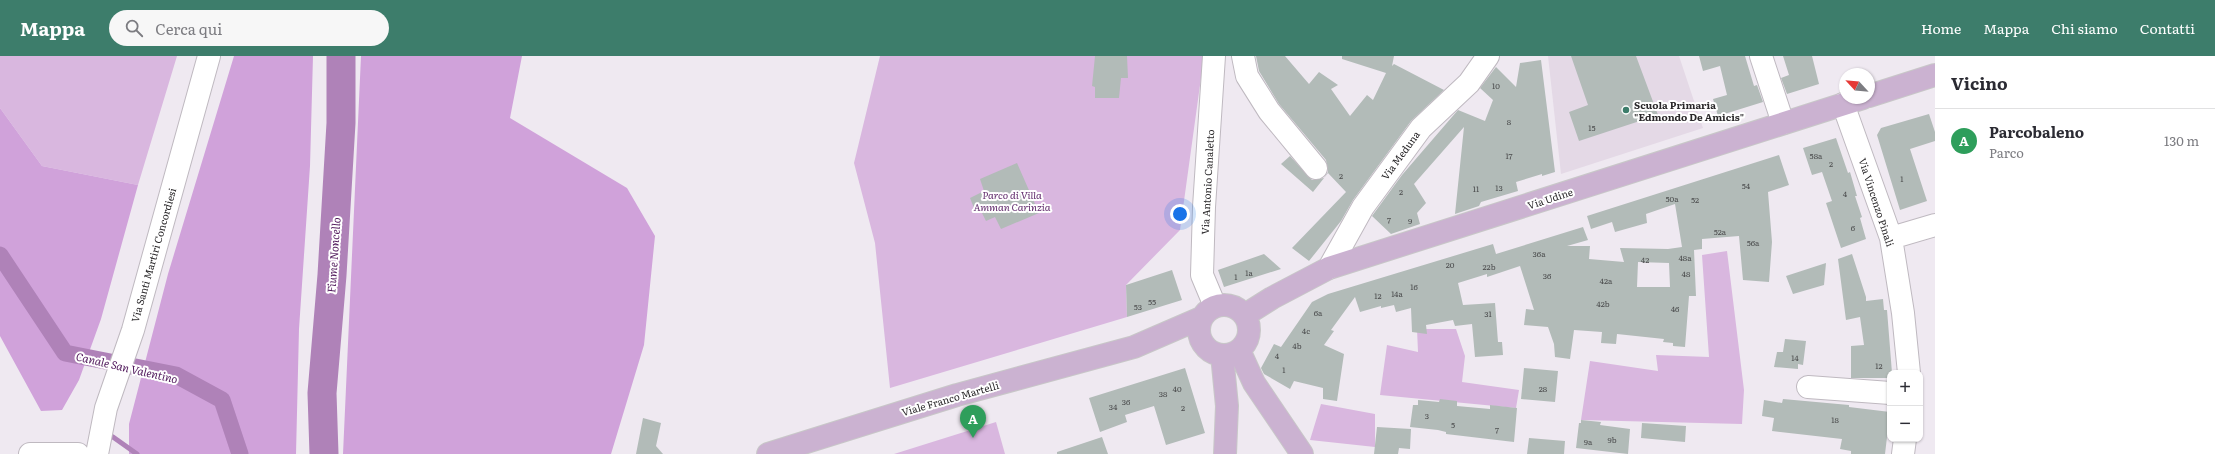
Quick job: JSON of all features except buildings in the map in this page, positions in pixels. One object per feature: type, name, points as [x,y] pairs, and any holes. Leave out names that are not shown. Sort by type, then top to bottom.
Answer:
[{"type":"main road","points":[[1875,94],[1935,75]]},
{"type":"main road","name":"Via Udine","points":[[1245,315],[1272,298],[1329,268],[1844,104]]},
{"type":"main road","points":[[1231,305],[1245,315],[1249,332],[1247,340],[1230,352],[1207,349],[1200,340],[1198,325],[1208,312],[1231,305]]},
{"type":"main road","name":"Viale Franco Martelli","points":[[1134,347],[1208,312]]},
{"type":"main road","name":"Viale Franco Martelli","points":[[768,454],[957,395],[1134,347],[1200,340]]},
{"type":"main road","points":[[1225,454],[1230,352]]},
{"type":"main road","points":[[1230,352],[1254,382],[1302,454]]},
{"type":"street","name":"Via Santi Martiri Concordiesi","points":[[97,454],[106,408],[133,330],[209,56]]},
{"type":"street","name":"Via Antonio Canaletto","points":[[1208,312],[1202,275],[1204,207],[1214,56]]},
{"type":"street","points":[[1243,56],[1247,76],[1269,112],[1316,168]]},
{"type":"street","name":"Via Meduna","points":[[1329,268],[1363,207],[1421,128],[1469,83],[1488,56]]},
{"type":"street","points":[[1761,56],[1783,124]]},
{"type":"street","name":"Via Vincenzo Pinali","points":[[1854,104],[1891,238],[1903,313],[1909,370]]},
{"type":"street","points":[[1891,238],[1935,225]]},
{"type":"street","points":[[1808,386],[1887,393]]},
{"type":"street","points":[[1903,454],[1905,442]]},
{"type":"street","points":[[30,454],[78,454]]},
{"type":"shaded area","points":[[234,56],[313,56],[310,166],[299,329],[296,454],[129,454],[129,424],[168,274]]},
{"type":"shaded area","points":[[361,56],[522,56],[510,118],[627,188],[655,236],[644,345],[611,454],[343,454]]},
{"type":"shaded area","name":"Scuola Primaria \"Edmondo De Amicis\"","points":[[1548,56],[1679,56],[1703,128],[1561,174]]},
{"type":"shaded area","points":[[0,108],[42,166],[138,185],[101,319],[79,380],[62,410],[41,411],[0,336]]},
{"type":"green space","points":[[0,56],[177,56],[138,185],[42,166],[0,108]]},
{"type":"green space","name":"Parco di Villa Amman Carinzia","points":[[880,56],[1204,56],[1180,230],[1126,285],[1127,317],[890,388],[875,243],[854,163]]},
{"type":"green space","points":[[1727,251],[1744,390],[1742,424],[1581,420],[1590,361],[1658,371],[1656,355],[1709,357],[1702,255]]},
{"type":"green space","points":[[1417,329],[1456,329],[1465,356],[1462,382],[1519,390],[1516,408],[1380,395],[1387,345],[1418,352]]},
{"type":"green space","points":[[1321,404],[1375,414],[1375,447],[1310,440]]},
{"type":"green space","points":[[996,422],[1005,454],[894,454]]},
{"type":"waterway","name":"Fiume Noncello","points":[[324,454],[322,393],[332,275],[341,123],[341,56]]},
{"type":"waterway","name":"Canale San Valentino","points":[[0,255],[65,353],[176,375],[222,400],[240,454]]},
{"type":"waterway","points":[[113,437],[137,454]]},
{"type":"place","name":"Scuola Primaria \"Edmondo De Amicis\"","points":[[1626,110]]},
{"type":"place","name":"Parcobaleno","points":[[973,438]]}]
